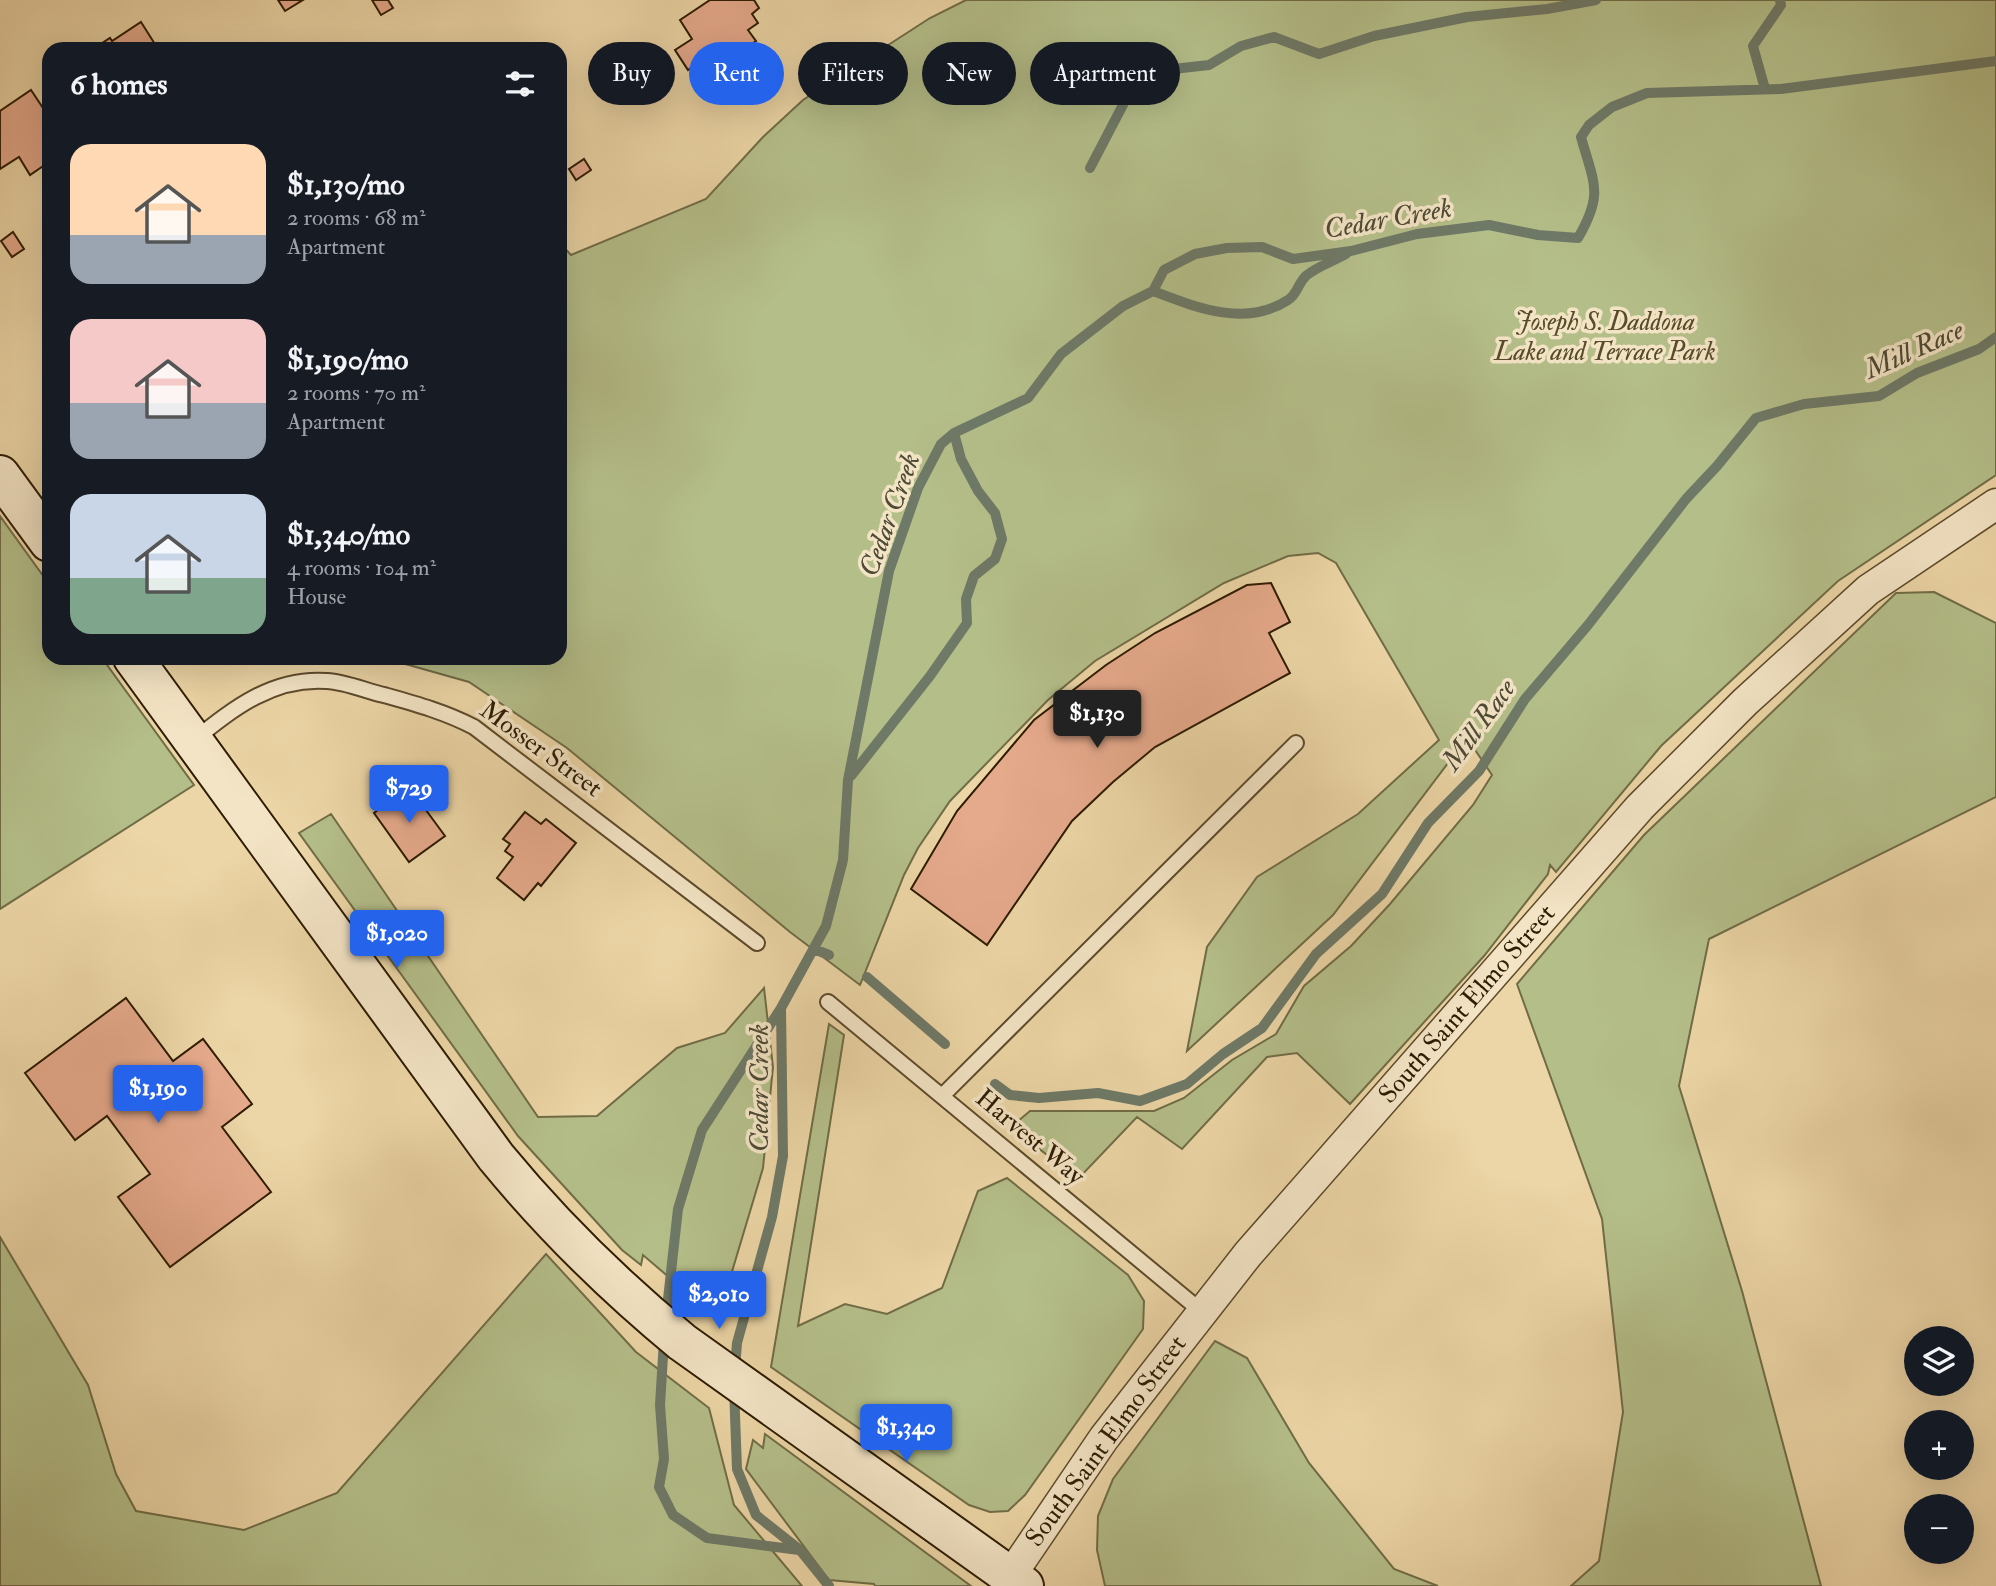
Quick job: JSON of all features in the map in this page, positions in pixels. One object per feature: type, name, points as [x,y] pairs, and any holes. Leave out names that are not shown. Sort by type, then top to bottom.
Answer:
[{"type":"main road","points":[[0,475],[42,532]]},
{"type":"main road","points":[[138,665],[496,1157],[540,1210],[636,1304],[682,1342],[1017,1580]]},
{"type":"street","name":"South Saint Elmo Street","points":[[1017,1580],[1104,1438],[1201,1311],[1640,807],[1745,702],[1868,590],[1996,504]]},
{"type":"lane","name":"Mosser Street","points":[[193,740],[239,704],[265,691],[296,682],[328,681],[443,711],[474,727],[757,943]]},
{"type":"lane","points":[[942,1096],[1296,743]]},
{"type":"lane","name":"Harvest Way","points":[[828,1002],[1201,1311]]},
{"type":"green space","name":"Joseph S. Daddona Lake and Terrace Park","points":[[966,0],[1996,0],[1996,475],[1838,581],[1661,746],[1556,872],[1550,865],[1548,874],[1484,956],[1350,1104],[1297,1053],[1267,1057],[1182,1149],[1137,1117],[1078,1179],[1011,1127],[1030,1111],[1154,1111],[1184,1098],[1232,1060],[1276,1034],[1304,986],[1351,946],[1390,904],[1473,805],[1492,775],[1467,738],[1333,915],[1187,1051],[1207,947],[1257,877],[1358,814],[1439,740],[1336,563],[1318,553],[1288,556],[1224,583],[1095,661],[1048,700],[950,801],[918,848],[904,875],[860,985],[790,932],[567,748],[469,682],[409,665],[567,665],[567,251],[571,255],[706,199],[763,137],[798,105],[908,105],[908,42],[893,42],[930,18]]},
{"type":"green space","points":[[0,516],[42,574],[42,665],[107,665],[194,785],[0,909]]},
{"type":"green space","points":[[1934,592],[1996,623],[1996,797],[1709,939],[1679,1086],[1742,1291],[1821,1586],[1571,1586],[1599,1561],[1623,1412],[1602,1219],[1517,984],[1644,835],[1896,593]]},
{"type":"green space","points":[[331,814],[538,1117],[597,1116],[677,1048],[725,1033],[764,988],[773,1067],[763,1168],[719,1315],[692,1297],[643,1255],[641,1265],[622,1250],[518,1136],[299,833]]},
{"type":"green space","points":[[829,1024],[844,1035],[798,1326],[845,1304],[887,1314],[942,1288],[978,1191],[1007,1178],[1128,1275],[1144,1301],[1143,1329],[1025,1495],[1008,1511],[990,1512],[969,1505],[771,1367]]},
{"type":"green space","points":[[0,1237],[88,1385],[116,1474],[136,1511],[244,1530],[337,1493],[546,1254],[636,1352],[709,1408],[734,1505],[802,1586],[0,1586]]},
{"type":"green space","points":[[1215,1341],[1247,1358],[1309,1463],[1394,1569],[1438,1586],[1105,1586],[1097,1550],[1098,1516],[1113,1479]]},
{"type":"green space","points":[[765,1434],[971,1586],[875,1586],[829,1580],[746,1469],[753,1440],[763,1448]]},
{"type":"building","points":[[278,0],[303,0],[285,11]]},
{"type":"building","points":[[372,0],[388,0],[393,8],[381,15]]},
{"type":"building","points":[[710,0],[754,0],[759,8],[752,14],[758,23],[748,30],[756,41],[689,42],[688,70],[675,50],[692,39],[680,20]]},
{"type":"building","points":[[141,22],[154,42],[104,42],[110,38],[112,41]]},
{"type":"building","points":[[31,90],[42,106],[42,167],[30,175],[19,157],[0,169],[0,111]]},
{"type":"building","points":[[584,159],[591,170],[576,180],[569,169]]},
{"type":"building","points":[[13,232],[24,249],[12,257],[1,241]]},
{"type":"building","points":[[1271,583],[1290,622],[1269,633],[1290,673],[1155,747],[1113,782],[1072,821],[987,945],[911,889],[957,811],[1034,720],[1106,665],[1155,633],[1247,585]]},
{"type":"building","points":[[409,787],[445,836],[409,862],[374,813]]},
{"type":"building","points":[[525,812],[541,824],[546,819],[576,843],[541,886],[538,883],[524,900],[497,878],[513,857],[505,851],[510,844],[503,839]]},
{"type":"building","points":[[126,998],[173,1061],[203,1039],[252,1104],[222,1127],[271,1192],[170,1267],[118,1197],[150,1174],[107,1116],[75,1140],[25,1073]]},
{"type":"waterway","points":[[1090,168],[1125,101],[1164,70],[1209,65],[1241,46],[1274,37],[1319,54],[1374,36],[1467,17],[1547,9],[1596,0]]},
{"type":"waterway","points":[[1765,89],[1753,46],[1781,5],[1780,0]]},
{"type":"waterway","name":"Cedar Creek","points":[[735,1369],[737,1343],[772,1217],[783,1156],[781,1008],[826,926],[843,860],[848,780],[889,571],[918,488],[941,444],[954,433],[1028,398],[1061,354],[1123,306],[1153,291],[1164,270],[1195,254],[1227,248],[1262,247],[1293,259],[1351,251],[1417,234],[1489,225],[1538,235],[1578,238],[1594,199],[1593,178],[1581,137],[1589,125],[1612,107],[1647,93],[1781,89],[1996,61]]},
{"type":"waterway","points":[[1153,291],[1220,312],[1255,313],[1288,300],[1307,275],[1346,254]]},
{"type":"waterway","name":"Mill Race","points":[[995,1084],[1010,1095],[1039,1098],[1098,1093],[1140,1101],[1187,1084],[1223,1054],[1262,1028],[1316,954],[1382,894],[1428,823],[1479,771],[1525,699],[1588,625],[1686,499],[1756,418],[1804,404],[1879,396],[1917,373],[1979,349],[1996,337]]},
{"type":"waterway","points":[[851,776],[930,676],[967,623],[966,599],[974,576],[995,559],[1002,539],[995,513],[978,491],[961,459],[954,433]]},
{"type":"waterway","name":"Mill Race","points":[[814,949],[829,955]]},
{"type":"waterway","name":"Mill Race","points":[[867,977],[945,1044]]},
{"type":"waterway","points":[[666,1317],[678,1209],[702,1130],[781,1008]]},
{"type":"waterway","points":[[664,1340],[660,1405],[664,1459],[659,1487],[673,1515],[707,1538],[799,1550]]},
{"type":"waterway","name":"Cedar Creek","points":[[734,1388],[737,1469],[756,1515],[800,1550],[829,1586]]}]
